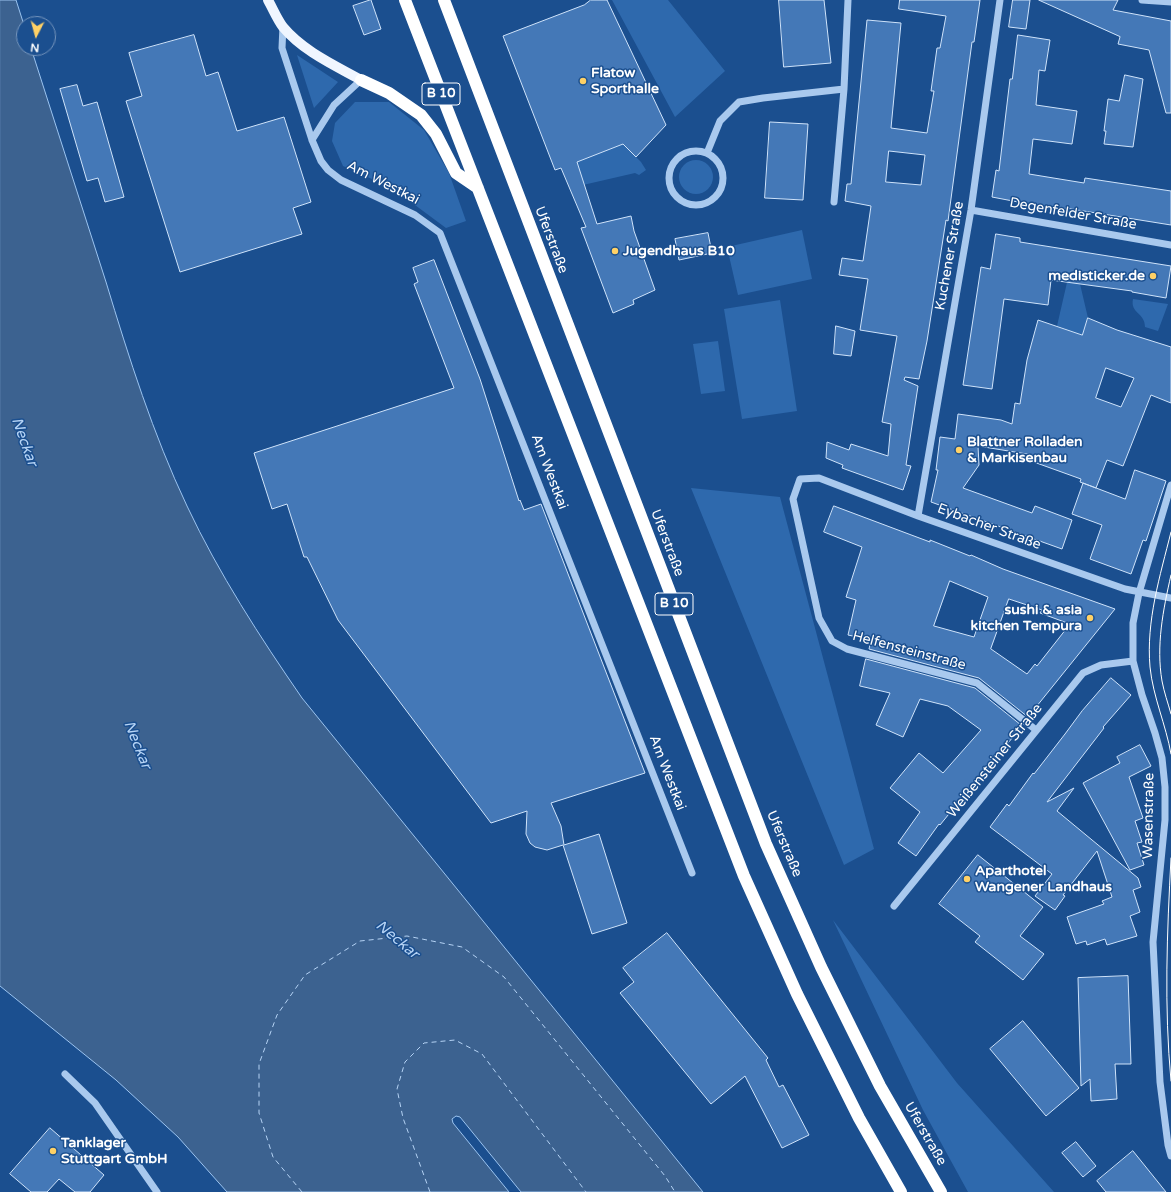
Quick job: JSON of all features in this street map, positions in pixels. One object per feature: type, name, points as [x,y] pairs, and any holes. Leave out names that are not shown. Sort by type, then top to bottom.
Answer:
[{"type":"highway","name":"B 10","points":[[405,0],[744,876],[797,994],[859,1118],[901,1192]]},
{"type":"highway","name":"Uferstraße","points":[[444,0],[766,844],[821,967],[877,1079],[941,1192]]},
{"type":"highway","name":"B 10","points":[[361,80],[389,93],[421,114],[436,134],[456,173],[478,188]]},
{"type":"main road","points":[[268,0],[283,26],[299,42],[320,58],[361,80]]},
{"type":"street","points":[[834,202],[844,89],[848,0]]},
{"type":"street","name":"Kuchener Straße","points":[[918,516],[971,210],[1000,0]]},
{"type":"street","points":[[1142,0],[1171,2]]},
{"type":"street","name":"Am Westkai","points":[[283,26],[282,48],[312,140],[321,161],[328,170],[347,183],[415,215],[440,233],[692,873]]},
{"type":"street","points":[[312,140],[334,105],[361,80]]},
{"type":"street","points":[[707,153],[720,122],[739,102],[844,89]]},
{"type":"street","points":[[691,151],[707,153],[715,158],[722,169],[723,182],[720,191],[715,198],[708,203],[699,206],[682,202],[670,189],[668,181],[669,172],[672,165],[677,158],[691,151]]},
{"type":"street","name":"Degenfelder Straße","points":[[971,210],[1171,245]]},
{"type":"street","name":"Eybacher Straße","points":[[800,479],[819,478],[918,516],[1125,589],[1171,598]]},
{"type":"street","name":"Helfensteinstraße","points":[[800,479],[793,499],[819,618],[832,641],[847,649],[977,683],[1036,730]]},
{"type":"street","name":"Wasenstraße","points":[[1171,485],[1140,593],[1133,623],[1133,661],[1142,694],[1156,733],[1162,758],[1165,787],[1165,820],[1153,942],[1160,1082],[1168,1145],[1171,1156]]},
{"type":"street","name":"Weißensteiner Straße","points":[[894,906],[1083,673],[1100,665],[1133,661]]},
{"type":"street","points":[[65,1074],[95,1103],[157,1192]]},
{"type":"shaded area","points":[[612,0],[668,0],[725,71],[675,117]]},
{"type":"shaded area","points":[[297,55],[338,82],[314,108]]},
{"type":"shaded area","points":[[355,102],[389,102],[424,130],[449,173],[466,221],[446,228],[392,188],[343,166],[332,141],[335,123]]},
{"type":"shaded area","points":[[623,144],[641,162],[646,170],[639,175],[635,173],[570,188],[562,167]]},
{"type":"shaded area","points":[[693,160],[699,160],[703,161],[710,167],[713,177],[712,184],[706,191],[699,194],[693,194],[689,193],[682,187],[679,180],[679,174],[680,170],[686,163]]},
{"type":"shaded area","points":[[802,230],[812,279],[738,295],[727,247]]},
{"type":"shaded area","points":[[1074,252],[1074,283],[1080,284],[1088,318],[1082,335],[1057,326]]},
{"type":"shaded area","points":[[1133,299],[1168,304],[1158,331],[1145,327],[1143,318],[1134,308]]},
{"type":"shaded area","points":[[780,300],[797,411],[742,419],[724,309]]},
{"type":"shaded area","points":[[718,341],[725,391],[701,394],[693,344]]},
{"type":"shaded area","points":[[691,488],[780,497],[874,849],[844,865]]},
{"type":"shaded area","points":[[833,920],[957,1083],[1054,1192],[968,1192],[923,1110]]},
{"type":"water","name":"Neckar","points":[[0,0],[16,0],[21,16],[16,16],[16,56],[34,56],[152,424],[187,506],[226,581],[302,698],[703,1192],[521,1192],[460,1117],[456,1116],[452,1119],[453,1123],[509,1192],[227,1192],[178,1137],[116,1080],[0,986]]},
{"type":"building","points":[[371,0],[381,29],[364,35],[353,6]]},
{"type":"building","name":"Flatow Sporthalle","points":[[591,0],[607,0],[666,125],[636,157],[623,144],[577,162],[597,224],[631,216],[634,231],[655,290],[633,300],[634,304],[613,313],[581,228],[586,227],[561,168],[555,170],[503,36],[584,5]]},
{"type":"building","points":[[779,0],[824,0],[831,63],[784,67]]},
{"type":"building","points":[[900,0],[980,0],[974,42],[972,42],[948,221],[946,220],[927,341],[919,379],[905,377],[904,380],[918,386],[906,465],[911,466],[903,490],[842,468],[843,465],[826,458],[827,442],[849,450],[851,444],[888,456],[891,424],[882,422],[897,336],[860,330],[868,279],[839,275],[842,258],[863,261],[871,206],[845,201],[847,184],[851,184],[867,20],[901,23],[891,128],[927,133],[934,91],[931,91],[937,48],[940,48],[946,16],[899,9]],"holes":[[[889,151],[925,155],[921,185],[886,182]]]},
{"type":"building","points":[[1013,0],[1030,0],[1026,29],[1009,27]]},
{"type":"building","points":[[1039,0],[1118,0],[1113,10],[1171,21],[1171,113],[1166,113],[1149,50],[1118,44],[1120,37]]},
{"type":"building","points":[[194,35],[206,76],[218,72],[237,131],[284,117],[311,202],[293,208],[302,234],[180,272],[126,101],[142,96],[129,53]]},
{"type":"building","points":[[1018,35],[1050,40],[1045,71],[1039,70],[1036,105],[1077,111],[1072,144],[1033,139],[1029,174],[1084,183],[1085,178],[1171,191],[1171,225],[1065,208],[1065,211],[992,197],[996,170],[999,171],[1010,79],[1012,79]]},
{"type":"building","points":[[1125,75],[1143,79],[1133,147],[1104,144],[1108,99],[1119,101]]},
{"type":"building","points":[[77,85],[83,106],[97,102],[124,197],[105,202],[98,178],[87,181],[60,89]]},
{"type":"building","points":[[770,122],[808,124],[803,200],[765,198]]},
{"type":"building","points":[[708,233],[712,253],[679,260],[675,239]]},
{"type":"building","points":[[996,234],[1020,238],[1020,242],[1171,266],[1166,298],[1132,291],[1051,280],[1048,305],[1004,299],[992,389],[963,385],[981,267],[990,269]]},
{"type":"building","points":[[434,260],[480,379],[519,501],[520,500],[524,510],[541,504],[645,773],[551,803],[561,826],[564,845],[599,834],[627,923],[592,934],[563,845],[547,850],[535,847],[530,843],[526,834],[527,811],[491,823],[338,620],[307,557],[304,557],[287,504],[272,509],[254,453],[454,388],[414,284],[418,282],[413,268]]},
{"type":"building","points":[[1088,318],[1117,330],[1171,347],[1171,403],[1151,395],[1123,466],[1107,460],[1096,488],[1080,482],[1081,479],[1031,461],[1033,455],[978,446],[979,465],[963,488],[1032,513],[1035,506],[1072,520],[1062,549],[931,502],[938,470],[936,470],[940,437],[955,439],[958,414],[1001,420],[1012,424],[1015,403],[1020,404],[1027,360],[1038,320],[1082,335]],"holes":[[[1106,368],[1134,378],[1121,407],[1096,398]]]},
{"type":"building","points":[[836,326],[855,331],[851,356],[834,354]]},
{"type":"building","points":[[1135,470],[1166,481],[1146,541],[1143,540],[1131,574],[1090,559],[1102,525],[1072,514],[1083,483],[1125,499]]},
{"type":"building","points":[[834,506],[1115,609],[1028,717],[979,678],[869,649],[871,640],[848,635],[856,600],[846,597],[862,547],[824,532]],"holes":[[[950,581],[988,597],[974,637],[934,626]],[[1009,599],[1042,610],[1040,613],[1070,624],[1037,666],[1035,664],[1027,674],[991,649]]]},
{"type":"building","points":[[866,659],[975,688],[1021,725],[1021,727],[996,758],[997,759],[976,784],[974,783],[940,825],[939,824],[916,856],[898,843],[920,812],[890,788],[919,753],[943,773],[981,730],[948,706],[920,699],[903,737],[876,725],[890,693],[860,686]]},
{"type":"building","points":[[1111,678],[1131,695],[1103,727],[1104,728],[1047,802],[1074,788],[1057,811],[1138,878],[1141,887],[1133,890],[1140,912],[1130,916],[1137,936],[1107,945],[1105,939],[1087,945],[1086,941],[1076,944],[1067,917],[1104,904],[1102,901],[1112,897],[1097,851],[1063,895],[1065,896],[1055,910],[1035,896],[1052,874],[990,827],[1007,804],[1009,806],[1082,711]]},
{"type":"building","points":[[1140,745],[1151,766],[1129,777],[1143,818],[1135,821],[1142,842],[1137,843],[1144,865],[1130,870],[1083,783],[1120,763],[1117,757]]},
{"type":"building","points":[[978,855],[1043,907],[1020,936],[1044,954],[1023,980],[975,942],[980,936],[939,904]]},
{"type":"building","points":[[667,933],[768,1058],[766,1060],[779,1087],[783,1085],[809,1135],[782,1148],[745,1076],[711,1104],[620,993],[634,982],[623,968]]},
{"type":"building","points":[[1128,976],[1131,1064],[1115,1064],[1117,1099],[1091,1101],[1090,1079],[1081,1086],[1078,978]]},
{"type":"building","points":[[1023,1021],[1079,1088],[1046,1116],[990,1049]]},
{"type":"building","name":"Tanklager Stuttgart GmbH","points":[[50,1128],[104,1175],[90,1192],[75,1192],[59,1179],[47,1192],[31,1192],[10,1174]]},
{"type":"building","points":[[1076,1142],[1096,1166],[1083,1177],[1062,1153]]},
{"type":"building","points":[[1133,1151],[1166,1192],[1106,1192],[1097,1181]]},
{"type":"ferry route","points":[[302,1192],[273,1157],[259,1113],[259,1064],[277,1015],[305,975],[360,941],[407,936],[462,947],[504,977],[665,1176],[675,1192]]},
{"type":"ferry route","points":[[430,1192],[403,1118],[397,1089],[405,1062],[424,1043],[455,1040],[482,1054],[586,1192]]},
{"type":"tram line","points":[[1171,532],[1158,582],[1152,616],[1149,650],[1154,689],[1171,754]]},
{"type":"tram line","points":[[1171,575],[1165,601],[1160,641],[1160,668],[1171,714]]},
{"type":"tram line","points":[[1171,858],[1167,942],[1167,1025],[1171,1081]]},
{"type":"place","name":"Flatow Sporthalle","points":[[583,81]]},
{"type":"place","name":"Jugendhaus B10","points":[[615,251]]},
{"type":"place","name":"medisticker.de","points":[[1153,276]]},
{"type":"place","name":"Blattner Rolladen & Markisenbau","points":[[959,450]]},
{"type":"place","name":"sushi & asia kitchen Tempura","points":[[1090,618]]},
{"type":"place","name":"Aparthotel Wangener Landhaus","points":[[967,879]]},
{"type":"place","name":"Tanklager Stuttgart GmbH","points":[[53,1151]]}]
